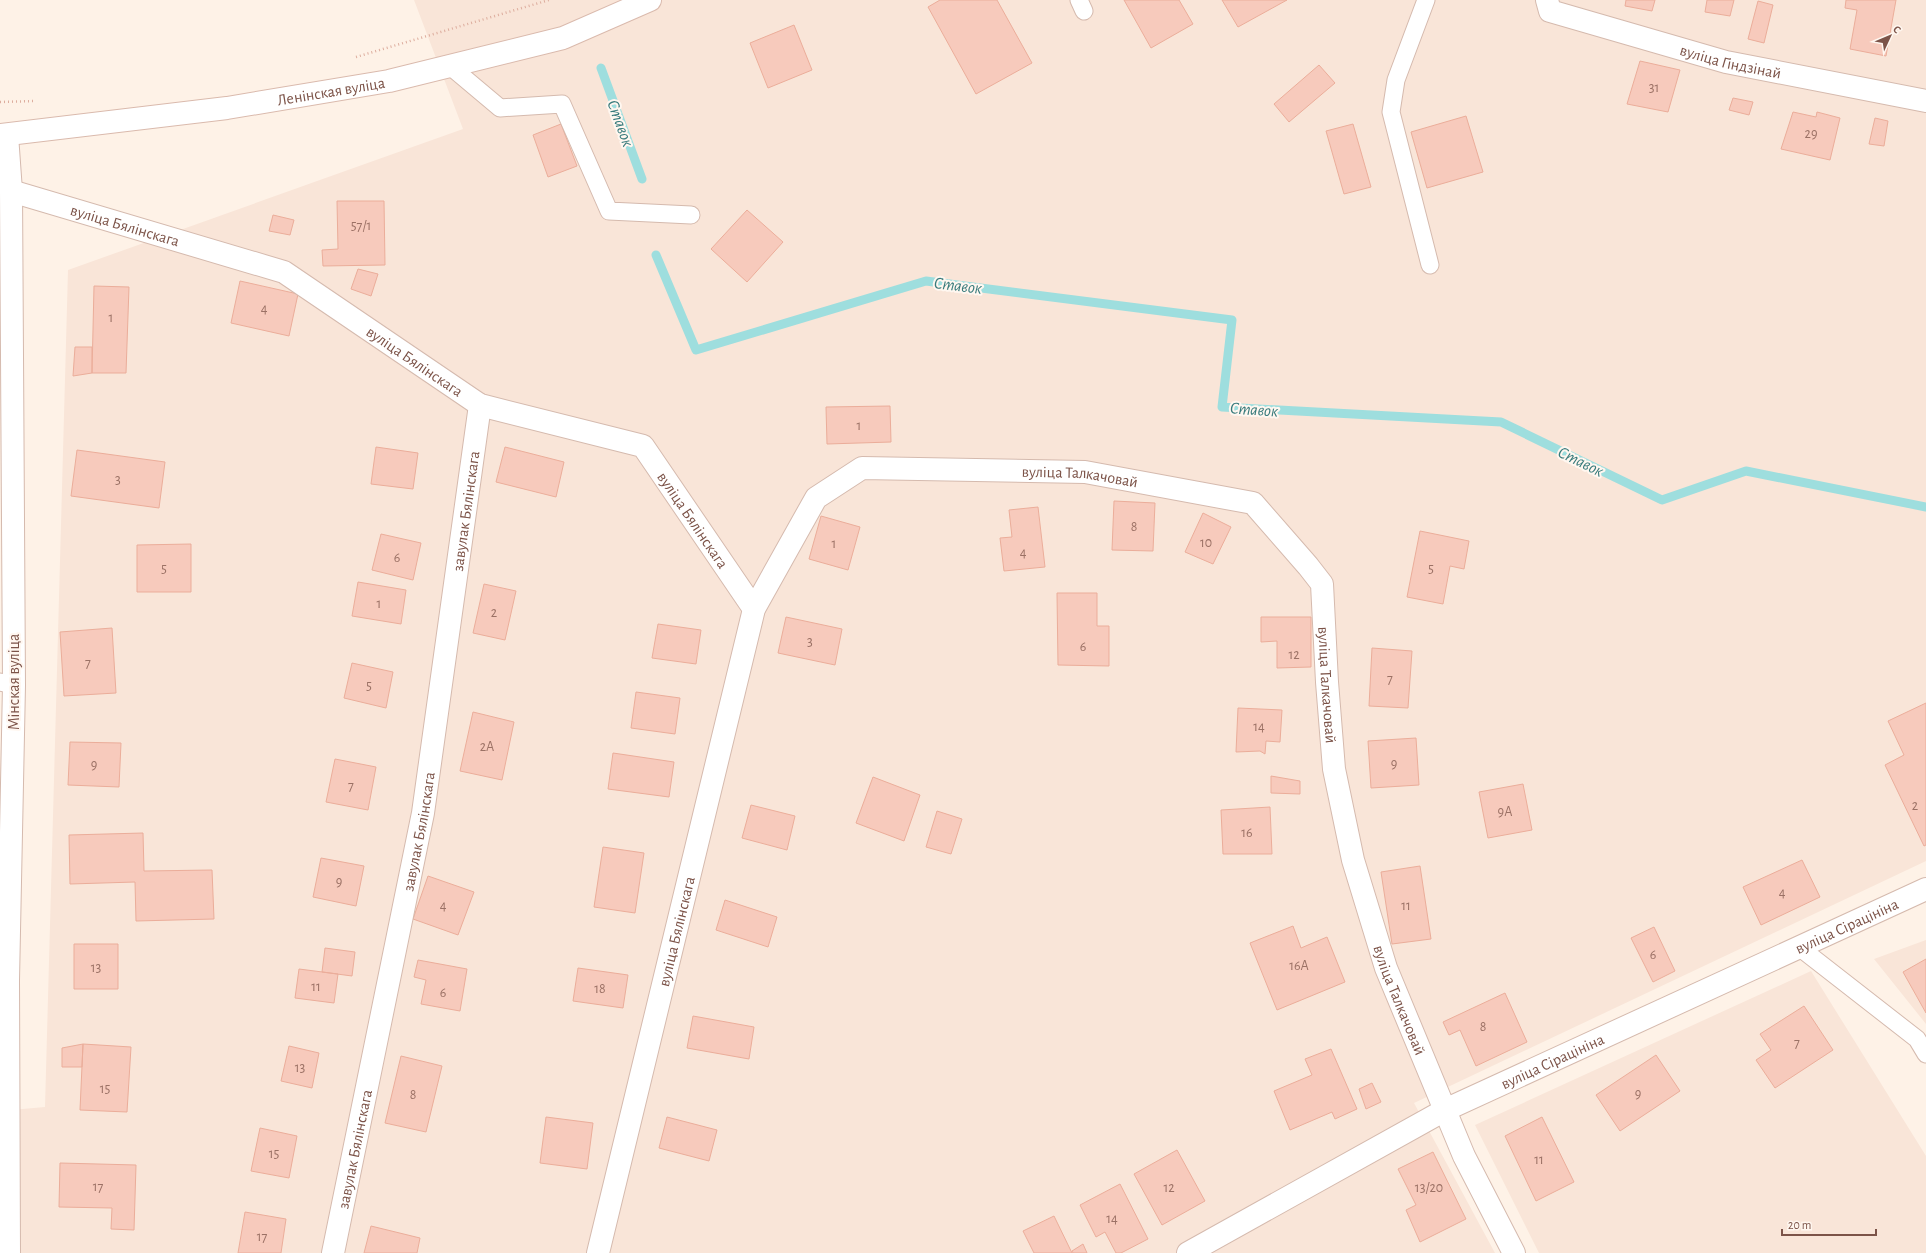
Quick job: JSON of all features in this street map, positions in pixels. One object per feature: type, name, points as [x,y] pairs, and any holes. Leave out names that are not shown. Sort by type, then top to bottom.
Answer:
[{"type":"street","name":"Ленінская вуліца","points":[[4,135],[227,108],[389,81],[562,38],[650,0]]},
{"type":"street","name":"вуліца Гіндзінай","points":[[1547,0],[1550,11],[1726,62],[1926,101]]},
{"type":"street","name":"Мінская вуліца","points":[[4,135],[11,190],[5,873],[8,980],[9,1253]]},
{"type":"street","name":"вуліца Бялінскага","points":[[11,190],[284,272],[480,406],[643,446],[754,609]]},
{"type":"street","name":"завулак Бялінскага","points":[[333,1253],[423,813],[480,406]]},
{"type":"street","name":"вуліца Бялінскага","points":[[598,1253],[754,609],[816,498],[862,468]]},
{"type":"street","name":"вуліца Талкачовай","points":[[862,468],[1085,472],[1253,503],[1322,584],[1327,682],[1334,769],[1353,860],[1386,968],[1464,1156],[1514,1253]]},
{"type":"street","name":"вуліца Сірацініна","points":[[1188,1253],[1445,1110],[1926,889]]},
{"type":"lane","points":[[1426,0],[1396,80],[1391,112],[1430,265]]},
{"type":"lane","points":[[450,66],[500,108],[562,104],[608,211],[691,215]]},
{"type":"lane","points":[[1799,947],[1917,1039],[1926,1054]]},
{"type":"path","points":[[355,57],[549,0]]},
{"type":"path","points":[[0,102],[37,101]]},
{"type":"shaded area","points":[[414,0],[1926,0],[1926,861],[1414,1103],[1495,1253],[0,1253],[0,1111],[45,1107],[68,270],[463,129]]},
{"type":"shaded area","points":[[1926,940],[1926,1024],[1874,959]]},
{"type":"shaded area","points":[[1811,971],[1926,1156],[1926,1253],[1539,1253],[1475,1125]]},
{"type":"building","points":[[940,0],[997,0],[1032,63],[976,94],[928,7]]},
{"type":"building","points":[[1124,0],[1179,0],[1193,24],[1151,48]]},
{"type":"building","points":[[1222,0],[1287,0],[1238,27]]},
{"type":"building","points":[[1626,0],[1655,0],[1652,11],[1625,6]]},
{"type":"building","points":[[1707,0],[1734,0],[1730,16],[1705,12]]},
{"type":"building","points":[[1846,0],[1896,0],[1886,56],[1850,49],[1857,10],[1845,8]]},
{"type":"building","points":[[1758,1],[1773,5],[1764,43],[1748,39]]},
{"type":"building","points":[[794,25],[812,70],[768,88],[750,43]]},
{"type":"building","points":[[1640,61],[1680,70],[1668,112],[1627,104]]},
{"type":"building","points":[[1319,65],[1335,83],[1289,122],[1274,104]]},
{"type":"building","points":[[1733,98],[1753,102],[1749,115],[1729,110]]},
{"type":"building","points":[[1793,112],[1816,117],[1817,112],[1840,118],[1830,160],[1781,149]]},
{"type":"building","points":[[1466,116],[1483,172],[1427,188],[1411,132]]},
{"type":"building","points":[[1875,118],[1888,121],[1884,146],[1869,144]]},
{"type":"building","points":[[561,124],[577,166],[548,177],[533,135]]},
{"type":"building","points":[[1353,124],[1371,187],[1344,194],[1326,131]]},
{"type":"building","points":[[337,201],[384,201],[385,265],[323,266],[322,250],[338,249]]},
{"type":"building","points":[[747,210],[783,242],[747,282],[711,249]]},
{"type":"building","points":[[273,215],[294,220],[290,235],[269,231]]},
{"type":"building","points":[[358,269],[378,274],[371,296],[351,289]]},
{"type":"building","points":[[240,281],[298,294],[289,336],[231,323]]},
{"type":"building","points":[[94,286],[129,287],[126,373],[92,373]]},
{"type":"building","points":[[75,347],[92,347],[92,373],[73,376]]},
{"type":"building","points":[[890,406],[891,442],[827,444],[826,407]]},
{"type":"building","points":[[376,447],[418,453],[413,489],[371,484]]},
{"type":"building","points":[[505,447],[564,462],[556,497],[496,482]]},
{"type":"building","points":[[77,450],[165,462],[159,508],[71,496]]},
{"type":"building","points":[[1114,501],[1155,503],[1153,551],[1112,550]]},
{"type":"building","points":[[1038,507],[1045,567],[1004,571],[1000,538],[1012,537],[1009,510]]},
{"type":"building","points":[[1203,513],[1231,527],[1213,564],[1185,552]]},
{"type":"building","points":[[821,516],[860,527],[848,570],[809,559]]},
{"type":"building","points":[[1420,531],[1469,541],[1464,569],[1450,566],[1443,604],[1407,597]]},
{"type":"building","points":[[381,534],[421,543],[413,580],[372,570]]},
{"type":"building","points":[[191,544],[191,592],[137,592],[137,545]]},
{"type":"building","points":[[358,582],[406,590],[401,624],[352,616]]},
{"type":"building","points":[[484,584],[516,591],[505,640],[473,633]]},
{"type":"building","points":[[1057,593],[1097,593],[1097,626],[1109,626],[1109,666],[1058,665]]},
{"type":"building","points":[[786,617],[842,629],[835,665],[778,653]]},
{"type":"building","points":[[1261,617],[1311,617],[1311,667],[1277,668],[1277,641],[1261,642]]},
{"type":"building","points":[[658,624],[701,630],[696,664],[652,658]]},
{"type":"building","points":[[112,628],[116,693],[64,696],[60,632]]},
{"type":"building","points":[[1372,648],[1412,651],[1408,708],[1369,706]]},
{"type":"building","points":[[352,663],[393,672],[386,708],[344,698]]},
{"type":"building","points":[[636,692],[680,698],[675,734],[631,728]]},
{"type":"building","points":[[1926,703],[1926,845],[1924,846],[1885,765],[1904,755],[1888,721]]},
{"type":"building","points":[[1238,708],[1282,710],[1280,742],[1266,741],[1265,754],[1260,751],[1236,752]]},
{"type":"building","points":[[473,712],[514,722],[502,780],[460,771]]},
{"type":"building","points":[[1416,738],[1419,785],[1371,788],[1368,741]]},
{"type":"building","points":[[70,742],[121,743],[119,787],[68,785]]},
{"type":"building","points":[[613,753],[674,762],[669,797],[608,789]]},
{"type":"building","points":[[335,759],[376,767],[368,810],[326,802]]},
{"type":"building","points":[[1271,776],[1300,781],[1300,794],[1271,793]]},
{"type":"building","points":[[873,777],[920,795],[904,841],[856,823]]},
{"type":"building","points":[[1523,784],[1532,830],[1488,838],[1479,792]]},
{"type":"building","points":[[751,805],[795,816],[787,850],[742,838]]},
{"type":"building","points":[[1270,807],[1272,854],[1223,854],[1221,810]]},
{"type":"building","points":[[937,811],[962,819],[951,854],[926,847]]},
{"type":"building","points":[[143,833],[144,871],[212,870],[214,919],[136,921],[135,882],[70,884],[69,835]]},
{"type":"building","points":[[603,847],[644,853],[635,913],[594,907]]},
{"type":"building","points":[[321,858],[364,866],[356,906],[313,897]]},
{"type":"building","points":[[1802,860],[1820,897],[1761,925],[1743,887]]},
{"type":"building","points":[[1420,866],[1431,939],[1392,944],[1381,872]]},
{"type":"building","points":[[428,876],[474,892],[458,935],[413,919]]},
{"type":"building","points":[[725,900],[777,917],[768,947],[716,930]]},
{"type":"building","points":[[1293,926],[1301,948],[1327,937],[1345,982],[1277,1010],[1250,943]]},
{"type":"building","points":[[1654,927],[1675,971],[1653,982],[1631,938]]},
{"type":"building","points":[[74,944],[118,944],[118,989],[74,989]]},
{"type":"building","points":[[325,948],[355,952],[352,976],[322,972]]},
{"type":"building","points":[[1926,959],[1926,1013],[1903,972]]},
{"type":"building","points":[[418,960],[467,969],[460,1011],[421,1004],[426,980],[414,977]]},
{"type":"building","points":[[578,968],[628,975],[623,1008],[573,1001]]},
{"type":"building","points":[[299,969],[338,974],[334,1003],[295,998]]},
{"type":"building","points":[[1505,993],[1527,1042],[1476,1066],[1460,1030],[1449,1035],[1443,1022]]},
{"type":"building","points":[[1804,1006],[1833,1050],[1775,1088],[1756,1060],[1771,1050],[1760,1034]]},
{"type":"building","points":[[693,1016],[754,1027],[749,1059],[687,1048]]},
{"type":"building","points":[[83,1044],[131,1047],[127,1112],[80,1110]]},
{"type":"building","points":[[83,1044],[82,1067],[62,1067],[62,1048]]},
{"type":"building","points":[[289,1046],[319,1053],[312,1088],[281,1081]]},
{"type":"building","points":[[1331,1049],[1357,1109],[1335,1119],[1332,1112],[1290,1130],[1274,1091],[1312,1075],[1305,1059]]},
{"type":"building","points":[[1656,1055],[1680,1091],[1620,1131],[1596,1095]]},
{"type":"building","points":[[401,1056],[442,1066],[426,1132],[385,1123]]},
{"type":"building","points":[[1372,1083],[1381,1102],[1366,1109],[1359,1089]]},
{"type":"building","points":[[546,1117],[593,1123],[587,1169],[540,1163]]},
{"type":"building","points":[[667,1117],[717,1130],[709,1161],[659,1148]]},
{"type":"building","points":[[1542,1117],[1574,1182],[1536,1201],[1505,1136]]},
{"type":"building","points":[[260,1128],[297,1136],[289,1178],[251,1171]]},
{"type":"building","points":[[1177,1150],[1205,1201],[1162,1225],[1134,1174]]},
{"type":"building","points":[[1433,1152],[1466,1219],[1420,1242],[1406,1210],[1416,1205],[1398,1169]]},
{"type":"building","points":[[60,1163],[136,1165],[134,1230],[111,1229],[112,1208],[59,1207]]},
{"type":"building","points":[[1120,1184],[1148,1239],[1121,1253],[1116,1253],[1105,1232],[1096,1237],[1080,1205]]},
{"type":"building","points":[[245,1212],[286,1219],[281,1253],[238,1253]]},
{"type":"building","points":[[1054,1216],[1072,1253],[1034,1253],[1023,1231]]},
{"type":"building","points":[[371,1226],[420,1238],[417,1253],[364,1253]]},
{"type":"building","points":[[1083,1244],[1087,1253],[1073,1253],[1072,1251]]},
{"type":"waterway","name":"Ставок","points":[[601,68],[642,179]]},
{"type":"waterway","name":"Ставок","points":[[656,255],[696,350],[926,281],[1232,320],[1222,407],[1501,422],[1662,500],[1746,471],[1926,507]]}]
